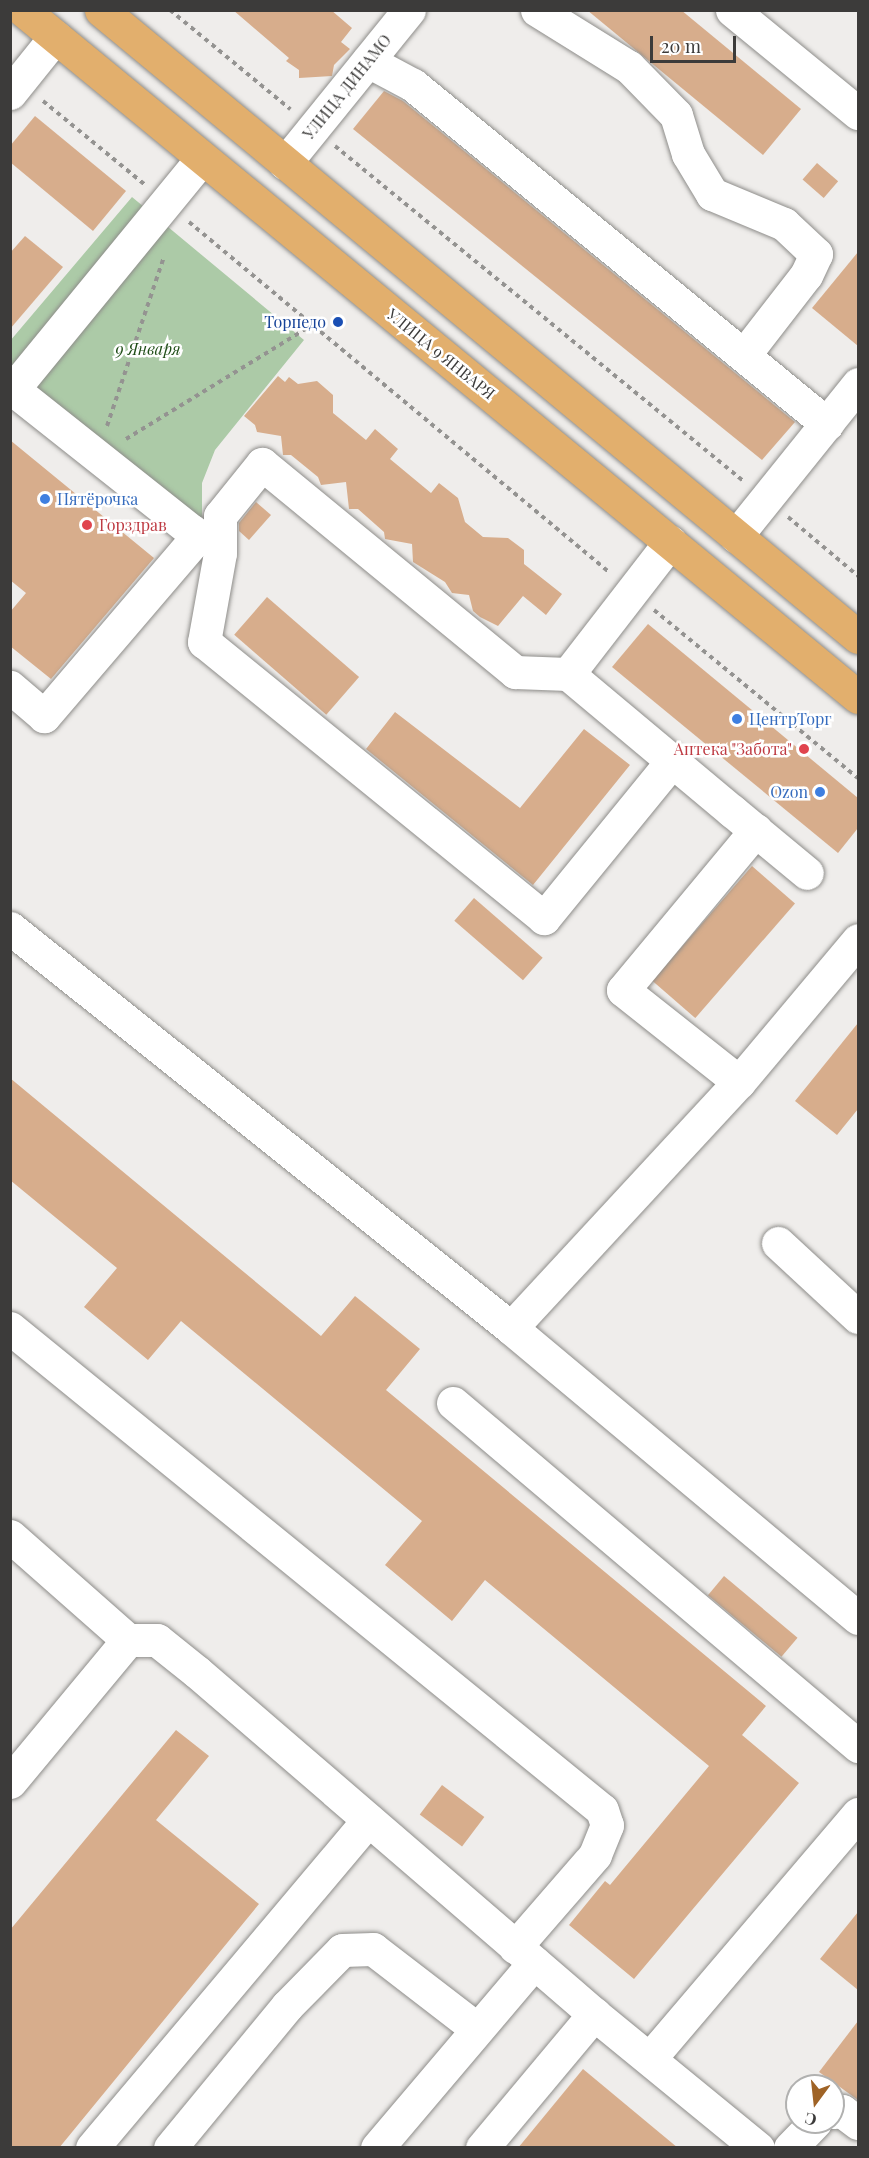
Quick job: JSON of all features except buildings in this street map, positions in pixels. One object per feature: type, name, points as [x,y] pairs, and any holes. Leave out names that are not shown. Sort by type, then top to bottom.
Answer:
[{"type":"main road","name":"УЛИЦА 9 ЯНВАРЯ","points":[[23,10],[858,697]]},
{"type":"main road","points":[[100,10],[858,637]]},
{"type":"street","name":"УЛИЦА ДИНАМО","points":[[285,163],[409,10]]},
{"type":"street","points":[[537,10],[629,67],[676,115],[688,154],[712,194],[784,224],[816,254],[806,275],[744,355]]},
{"type":"street","points":[[732,10],[858,113]]},
{"type":"street","points":[[15,87],[55,37]]},
{"type":"street","points":[[368,62],[413,85],[827,424]]},
{"type":"street","points":[[10,687],[44,716],[192,543],[192,531],[12,387],[202,158]]},
{"type":"street","points":[[736,536],[858,384]]},
{"type":"street","points":[[672,760],[544,918],[204,642],[220,553],[220,516],[262,464],[515,672],[568,674],[672,760],[807,873]]},
{"type":"street","points":[[568,674],[670,542]]},
{"type":"street","points":[[740,1083],[623,990],[756,830]]},
{"type":"street","points":[[10,928],[511,1328],[858,1618]]},
{"type":"street","points":[[511,1328],[740,1083],[858,940]]},
{"type":"street","points":[[778,1243],[858,1317]]},
{"type":"street","points":[[10,1328],[602,1810],[607,1825],[595,1855],[524,1955],[477,2029],[377,2148]]},
{"type":"street","points":[[453,1403],[858,1746]]},
{"type":"street","points":[[10,1536],[128,1640],[157,1640],[524,1955],[594,2014],[651,2057],[758,2148]]},
{"type":"street","points":[[10,1782],[128,1640]]},
{"type":"street","points":[[651,2057],[858,1814]]},
{"type":"street","points":[[92,2148],[368,1820]]},
{"type":"street","points":[[170,2148],[287,2006],[342,1950],[373,1949],[477,2029]]},
{"type":"street","points":[[482,2148],[594,2014]]},
{"type":"street","points":[[845,2113],[858,2123]]},
{"type":"street","points":[[790,2148],[803,2134]]},
{"type":"path","points":[[170,10],[858,576]]},
{"type":"path","points":[[15,87],[167,203],[858,778]]},
{"type":"path","points":[[97,457],[167,246]]},
{"type":"path","points":[[97,457],[312,325]]},
{"type":"green space","name":"9 Января","points":[[132,197],[304,340],[215,450],[202,483],[202,525],[11,378],[10,341]]},
{"type":"place","name":"Торпедо","points":[[338,322]]},
{"type":"place","name":"Пятёрочка","points":[[45,499]]},
{"type":"place","name":"Горздрав","points":[[87,525]]},
{"type":"place","name":"ЦентрТорг","points":[[737,719]]},
{"type":"place","name":"Аптека \"Забота\"","points":[[804,749]]},
{"type":"place","name":"Ozon","points":[[820,792]]}]
